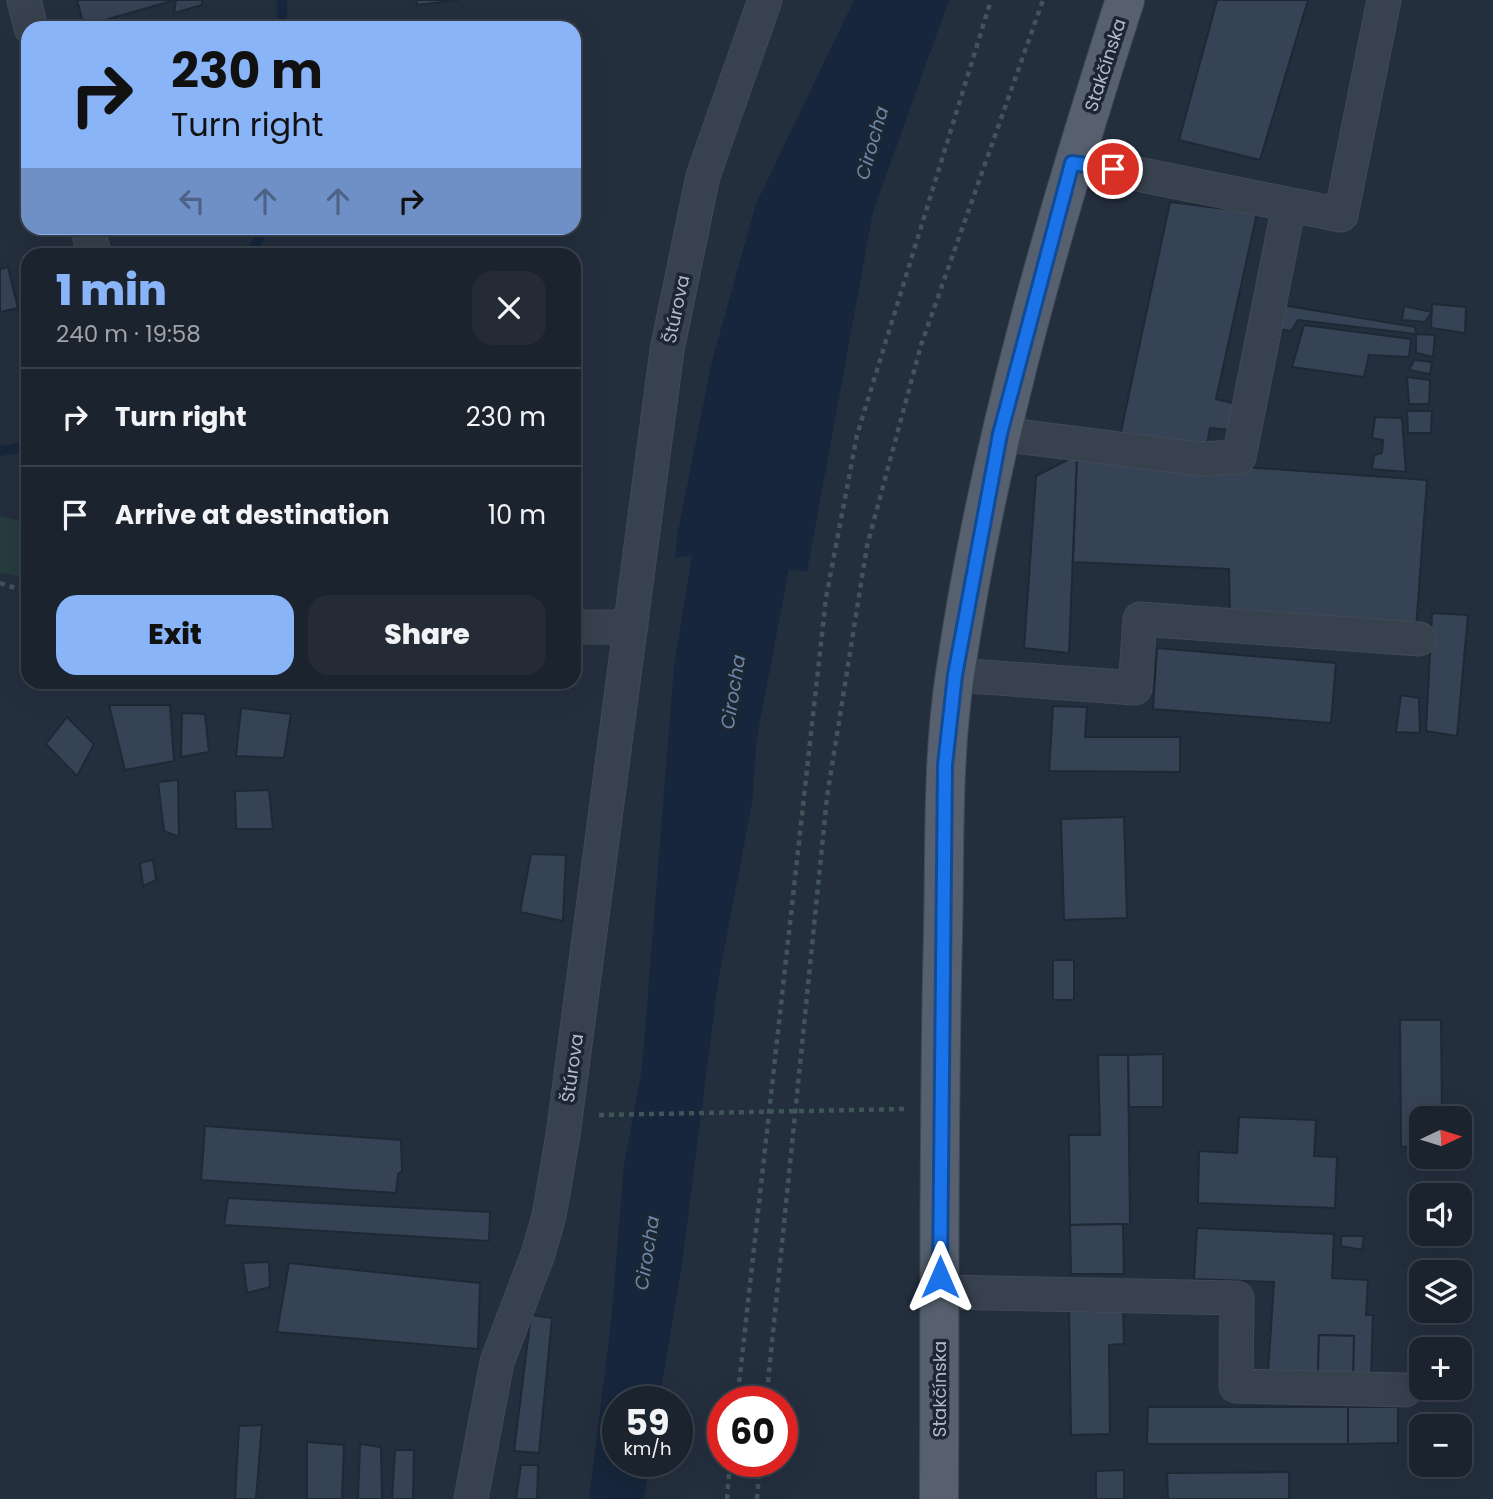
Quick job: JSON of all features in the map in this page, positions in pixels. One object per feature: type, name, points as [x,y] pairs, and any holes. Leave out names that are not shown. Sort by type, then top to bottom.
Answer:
[{"type":"main road","name":"Stakčínska","points":[[939,1499],[945,765],[955,675],[1000,434],[1073,161],[1125,0]]},
{"type":"street","points":[[24,0],[30,21]]},
{"type":"street","name":"Štúrova","points":[[471,1499],[497,1362],[538,1254],[549,1216],[564,1135],[667,350],[703,176],[765,0]]},
{"type":"street","points":[[1073,161],[1341,215],[1384,0]]},
{"type":"street","points":[[1000,434],[1199,459],[1239,457],[1289,205]]},
{"type":"street","points":[[955,675],[1135,688],[1140,619],[1419,639]]},
{"type":"street","points":[[581,627],[631,627]]},
{"type":"street","points":[[940,1292],[1237,1298],[1236,1387],[1405,1390]]},
{"type":"path","points":[[739,1386],[825,598],[858,435],[991,0]]},
{"type":"path","points":[[768,1386],[827,797],[867,546],[921,345],[1044,0]]},
{"type":"path","points":[[0,583],[21,590]]},
{"type":"path","points":[[630,1116],[896,1109]]},
{"type":"path","points":[[727,1499],[729,1477]]},
{"type":"path","points":[[757,1499],[759,1477]]},
{"type":"green space","points":[[0,516],[21,521],[21,577],[0,572]]},
{"type":"water","name":"Cirocha","points":[[854,0],[949,0],[873,212],[807,572],[789,569],[757,737],[752,803],[718,982],[682,1264],[662,1386],[603,1386],[624,1165],[642,1068],[674,667],[692,555],[675,558],[677,537],[712,361],[756,204]]},
{"type":"water","points":[[602,1395],[602,1477],[647,1477],[644,1499],[589,1499]]},
{"type":"building","points":[[77,0],[175,0],[102,21],[83,21]]},
{"type":"building","points":[[176,0],[202,0],[202,5],[174,13]]},
{"type":"building","points":[[416,0],[460,0],[417,5]]},
{"type":"building","points":[[1217,0],[1308,0],[1260,160],[1179,140]]},
{"type":"building","points":[[1170,202],[1257,213],[1216,399],[1237,404],[1231,430],[1210,428],[1205,455],[1120,436]]},
{"type":"building","points":[[8,267],[18,308],[0,312],[0,269]]},
{"type":"building","points":[[1432,304],[1466,307],[1465,333],[1431,328]]},
{"type":"building","points":[[1282,305],[1415,327],[1416,334],[1298,320],[1291,331],[1277,329]]},
{"type":"building","points":[[1404,306],[1432,312],[1425,322],[1402,320]]},
{"type":"building","points":[[1304,325],[1411,339],[1409,357],[1369,355],[1364,377],[1292,367]]},
{"type":"building","points":[[1416,334],[1435,335],[1433,357],[1416,353]]},
{"type":"building","points":[[1414,360],[1432,362],[1430,374],[1409,370]]},
{"type":"building","points":[[1407,377],[1430,380],[1429,404],[1409,404]]},
{"type":"building","points":[[1407,411],[1432,411],[1431,433],[1408,433]]},
{"type":"building","points":[[1375,417],[1402,418],[1406,472],[1372,469],[1374,455],[1382,453],[1383,440],[1372,438]]},
{"type":"building","points":[[1077,455],[1427,480],[1416,629],[1230,618],[1229,569],[1073,562]]},
{"type":"building","points":[[1077,455],[1069,653],[1024,648],[1036,476]]},
{"type":"building","points":[[1432,613],[1468,615],[1457,736],[1426,731]]},
{"type":"building","points":[[1157,648],[1336,663],[1331,723],[1153,709]]},
{"type":"building","points":[[1401,695],[1419,698],[1420,733],[1396,732]]},
{"type":"building","points":[[109,705],[170,705],[174,761],[125,770]]},
{"type":"building","points":[[1053,706],[1087,707],[1085,737],[1180,737],[1180,772],[1049,771]]},
{"type":"building","points":[[241,708],[291,714],[284,758],[236,756]]},
{"type":"building","points":[[182,713],[205,714],[209,752],[181,757]]},
{"type":"building","points":[[67,717],[94,744],[77,776],[46,744]]},
{"type":"building","points":[[178,780],[179,837],[164,831],[158,782]]},
{"type":"building","points":[[269,790],[273,829],[236,829],[235,791]]},
{"type":"building","points":[[1124,817],[1127,918],[1064,920],[1061,819]]},
{"type":"building","points":[[531,854],[566,855],[563,921],[520,912]]},
{"type":"building","points":[[153,860],[156,880],[143,886],[140,863]]},
{"type":"building","points":[[1053,960],[1074,960],[1074,1000],[1053,1000]]},
{"type":"building","points":[[1400,1020],[1441,1020],[1442,1106],[1409,1106],[1409,1147],[1401,1147]]},
{"type":"building","points":[[1163,1054],[1163,1107],[1129,1107],[1128,1055]]},
{"type":"building","points":[[1098,1055],[1128,1055],[1130,1224],[1070,1225],[1069,1135],[1100,1135]]},
{"type":"building","points":[[1239,1117],[1316,1120],[1314,1156],[1337,1157],[1335,1208],[1198,1203],[1199,1151],[1237,1153]]},
{"type":"building","points":[[205,1126],[401,1140],[402,1171],[398,1174],[396,1193],[201,1180]]},
{"type":"building","points":[[228,1198],[490,1212],[489,1241],[224,1225]]},
{"type":"building","points":[[1123,1224],[1124,1274],[1071,1274],[1070,1225]]},
{"type":"building","points":[[1197,1228],[1334,1234],[1332,1278],[1368,1280],[1366,1315],[1373,1315],[1371,1376],[1353,1375],[1354,1336],[1319,1335],[1318,1374],[1268,1373],[1274,1282],[1194,1279]]},
{"type":"building","points":[[1341,1236],[1364,1236],[1362,1250],[1341,1246]]},
{"type":"building","points":[[269,1262],[270,1287],[247,1293],[243,1263]]},
{"type":"building","points":[[289,1263],[480,1283],[478,1349],[277,1332]]},
{"type":"building","points":[[1069,1308],[1123,1308],[1124,1344],[1109,1345],[1110,1434],[1071,1435]]},
{"type":"building","points":[[531,1315],[552,1318],[539,1453],[514,1451]]},
{"type":"building","points":[[1319,1335],[1354,1336],[1353,1375],[1318,1374]]},
{"type":"building","points":[[1148,1407],[1348,1407],[1348,1444],[1147,1444]]},
{"type":"building","points":[[1348,1407],[1398,1407],[1398,1443],[1348,1444]]},
{"type":"building","points":[[262,1425],[256,1499],[235,1499],[239,1426]]},
{"type":"building","points":[[307,1442],[344,1445],[342,1499],[307,1499]]},
{"type":"building","points":[[360,1444],[381,1447],[382,1499],[358,1499]]},
{"type":"building","points":[[395,1450],[414,1450],[413,1499],[392,1499]]},
{"type":"building","points":[[521,1465],[538,1465],[537,1499],[516,1499]]},
{"type":"building","points":[[1124,1470],[1124,1499],[1096,1499],[1096,1471]]},
{"type":"building","points":[[1289,1472],[1289,1499],[1168,1499],[1167,1473]]},
{"type":"waterway","points":[[282,0],[282,21]]},
{"type":"waterway","points":[[254,248],[261,235]]},
{"type":"waterway","points":[[0,451],[21,447]]},
{"type":"route","points":[[940,1277],[940,1018],[945,765],[955,675],[1000,434],[1072,163],[1073,161],[1113,169]]}]
